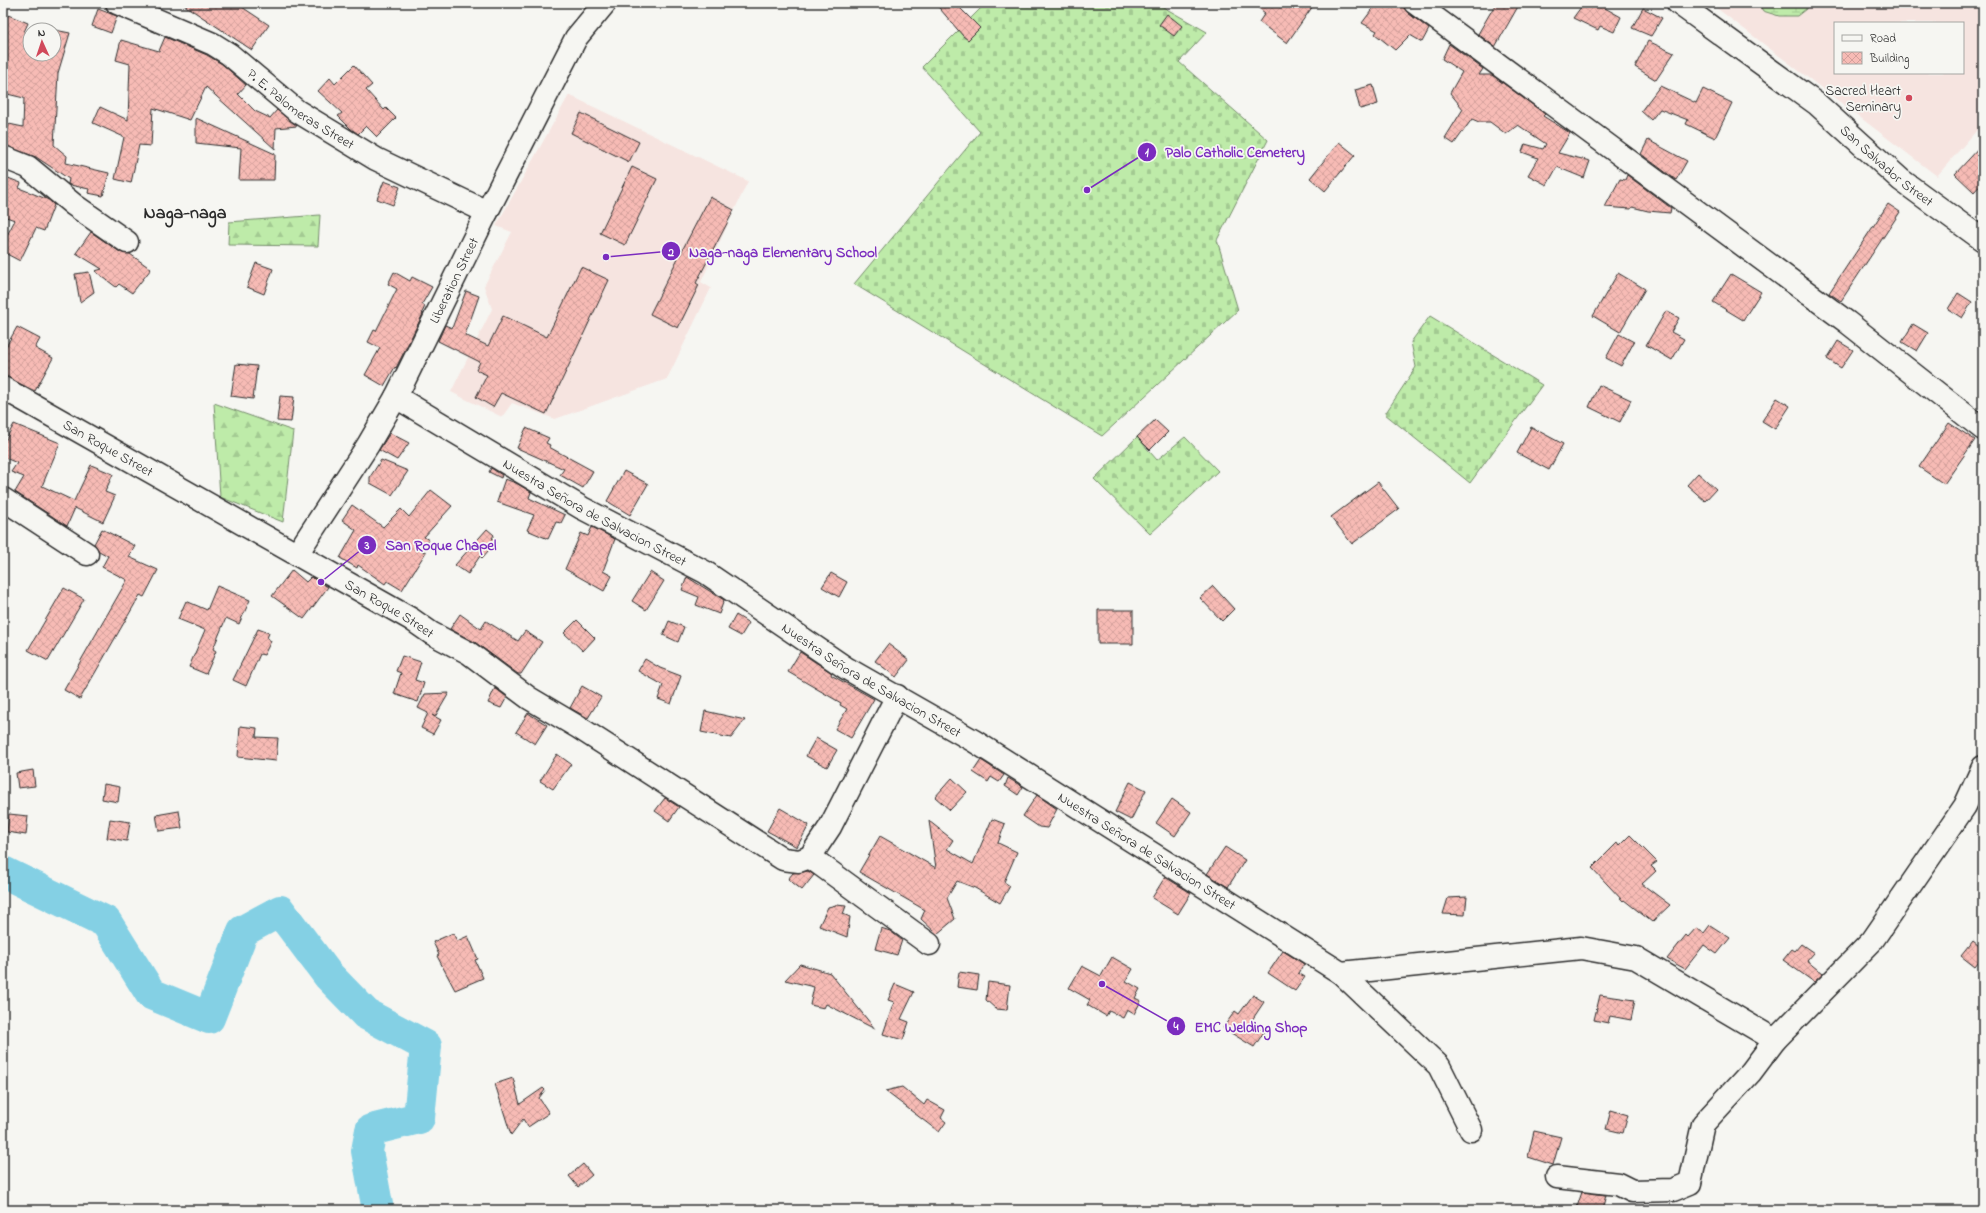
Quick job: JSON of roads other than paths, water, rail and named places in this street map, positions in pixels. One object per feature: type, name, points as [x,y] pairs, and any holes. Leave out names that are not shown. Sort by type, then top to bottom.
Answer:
[{"type":"main road","name":"P. E. Palomeras Street","points":[[117,3],[213,44],[229,54],[297,111],[376,159],[487,212]]},
{"type":"main road","name":"Liberation Street","points":[[297,554],[368,445],[396,396],[487,212],[576,38],[605,3]]},
{"type":"main road","points":[[1415,3],[1847,322],[1983,429]]},
{"type":"main road","name":"San Salvador Street","points":[[1678,3],[1767,66],[1817,104],[1901,180],[1983,240]]},
{"type":"main road","points":[[3,157],[28,167],[74,205],[127,242]]},
{"type":"main road","name":"San Roque Street","points":[[3,388],[411,619],[431,633],[469,654],[529,698],[578,727],[783,859],[799,861],[810,857]]},
{"type":"main road","name":"Nuestra Señora de Salvacion Street","points":[[396,396],[582,508],[705,572],[846,668],[974,741],[1341,973],[1439,1066],[1470,1130]]},
{"type":"main road","points":[[3,499],[87,554]]},
{"type":"main road","points":[[897,696],[830,827],[810,857],[929,944]]},
{"type":"main road","points":[[1557,1177],[1618,1184],[1632,1191],[1673,1190],[1690,1183],[1703,1124],[1751,1072],[1775,1040],[1872,941],[1965,806],[1983,767]]},
{"type":"main road","points":[[1341,973],[1581,948],[1636,958],[1775,1040]]},
{"type":"waterway","points":[[3,872],[106,922],[151,994],[209,1018],[243,931],[280,911],[328,975],[366,1014],[426,1046],[419,1118],[371,1130],[367,1151],[378,1210]]},
{"type":"place","name":"Sacred Heart Seminary","points":[[1909,98]]},
{"type":"place","name":"Palo Catholic Cemetery","points":[[1087,190]]},
{"type":"place","name":"Naga-naga Elementary School","points":[[606,257]]},
{"type":"place","name":"San Roque Chapel","points":[[321,582]]},
{"type":"place","name":"EMC Welding Shop","points":[[1102,984]]},
{"type":"district","name":"Naga-naga","points":[[185,212]]}]
